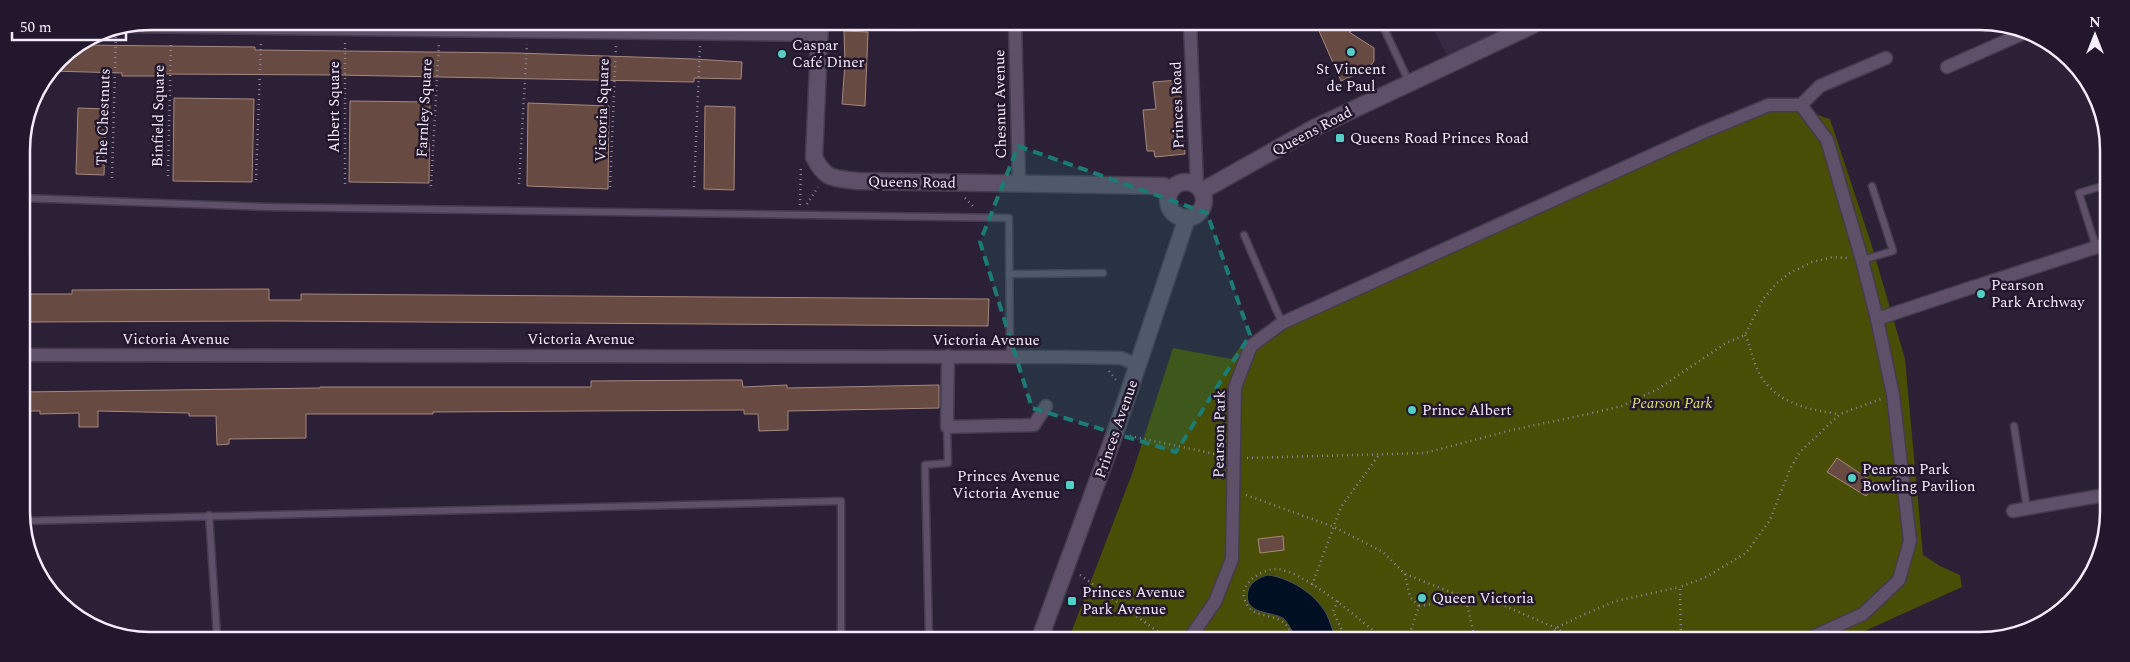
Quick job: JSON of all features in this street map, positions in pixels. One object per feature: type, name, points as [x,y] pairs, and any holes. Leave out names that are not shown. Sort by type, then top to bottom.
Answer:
[{"type":"street","points":[[392,30],[770,35],[806,30]]},
{"type":"street","points":[[820,30],[814,157],[820,169],[826,174]]},
{"type":"street","name":"Chesnut Avenue","points":[[1015,30],[1019,183]]},
{"type":"street","name":"Princes Road","points":[[1190,30],[1200,188]]},
{"type":"street","name":"Queens Road","points":[[1200,188],[1314,128],[1522,30]]},
{"type":"street","points":[[1947,67],[2016,36]]},
{"type":"street","points":[[1824,632],[1863,614],[1899,580],[1910,541],[1893,395],[1877,319],[1828,140],[1801,105],[1820,86],[1886,58]]},
{"type":"street","name":"Pearson Park","points":[[1194,632],[1215,602],[1232,559],[1235,387],[1251,346],[1282,324],[1701,133],[1769,105],[1801,105]]},
{"type":"street","name":"Queens Road","points":[[826,174],[831,178],[857,181],[1164,186],[1171,189]]},
{"type":"street","points":[[1184,182],[1200,188],[1204,197],[1203,206],[1197,214],[1187,218],[1181,217],[1172,211],[1168,198],[1171,189],[1184,182]]},
{"type":"street","name":"Princes Avenue","points":[[1042,632],[1115,433],[1187,218]]},
{"type":"street","points":[[1877,319],[2100,246]]},
{"type":"street","name":"Victoria Avenue","points":[[30,355],[948,356],[1122,358],[1138,365]]},
{"type":"street","points":[[948,356],[947,427],[1034,425],[1046,406]]},
{"type":"street","points":[[2013,511],[2100,496]]},
{"type":"lane","points":[[1385,30],[1409,82]]},
{"type":"lane","points":[[1862,260],[1893,250],[1872,186]]},
{"type":"lane","points":[[2100,187],[2079,193],[2100,244]]},
{"type":"lane","points":[[30,198],[278,207],[1009,218],[1010,357]]},
{"type":"lane","points":[[1244,235],[1282,324]]},
{"type":"lane","points":[[1010,274],[1103,272]]},
{"type":"lane","points":[[2014,426],[2027,509]]},
{"type":"lane","points":[[929,632],[925,465],[948,463],[947,427]]},
{"type":"lane","points":[[30,521],[841,501],[841,632]]},
{"type":"lane","points":[[209,515],[217,632]]},
{"type":"path","name":"Binfield Square","points":[[168,176],[171,30]]},
{"type":"path","points":[[256,180],[261,30]]},
{"type":"path","name":"Albert Square","points":[[345,30],[345,184]]},
{"type":"path","name":"Farnley Square","points":[[431,186],[440,31]]},
{"type":"path","points":[[519,184],[527,32]]},
{"type":"path","name":"Victoria Square","points":[[610,187],[617,34]]},
{"type":"path","points":[[694,187],[700,34]]},
{"type":"path","name":"The Chestnuts","points":[[112,178],[117,35]]},
{"type":"path","points":[[799,215],[826,174]]},
{"type":"path","points":[[948,182],[982,218]]},
{"type":"path","points":[[948,182],[982,218]]},
{"type":"path","points":[[1115,433],[1233,458],[1426,453],[1512,430],[1622,406],[1658,389],[1726,344],[1745,335],[1763,299],[1790,273],[1812,262],[1833,257],[1862,260]]},
{"type":"path","points":[[1745,335],[1755,364],[1764,382],[1776,395],[1793,404],[1816,411],[1840,414]]},
{"type":"path","points":[[1105,366],[1116,380],[1118,387]]},
{"type":"path","points":[[1554,632],[1556,628],[1616,601],[1680,587],[1706,577],[1746,553],[1770,520],[1790,469],[1800,452],[1840,414],[1893,395]]},
{"type":"path","points":[[1312,585],[1341,507],[1379,455]]},
{"type":"path","points":[[1234,490],[1334,527],[1383,552],[1405,574],[1453,593],[1498,603],[1563,632]]},
{"type":"path","points":[[1067,565],[1158,632]]},
{"type":"path","points":[[1289,632],[1284,621],[1277,617],[1259,616],[1250,608],[1244,597],[1248,582],[1261,572],[1275,569],[1286,572],[1312,585],[1338,601],[1375,632]]},
{"type":"path","points":[[1405,574],[1410,596],[1419,606]]},
{"type":"path","points":[[1680,587],[1680,632]]},
{"type":"path","points":[[1419,606],[1432,604],[1453,593]]},
{"type":"path","points":[[1465,596],[1473,632]]},
{"type":"path","points":[[1338,601],[1332,611],[1342,632]]},
{"type":"path","points":[[1410,632],[1419,606]]},
{"type":"highlighted area","points":[[1018,146],[1207,213],[1250,335],[1176,452],[1032,408],[980,242]]},
{"type":"shaded area","points":[[1434,30],[1501,30],[1447,56]]},
{"type":"green space","name":"Pearson Park","points":[[1754,105],[1799,109],[1830,119],[1871,243],[1905,359],[1923,555],[1940,566],[1960,575],[1962,587],[1863,632],[1071,632],[1132,474],[1173,348],[1231,359],[1245,341]]},
{"type":"water","points":[[1268,575],[1285,579],[1308,593],[1326,613],[1333,632],[1293,632],[1284,619],[1254,609],[1247,599],[1248,591],[1256,580]]},
{"type":"building","name":"St Vincent de Paul","points":[[1319,30],[1354,30],[1349,32],[1374,48],[1374,61],[1368,69],[1341,81]]},
{"type":"building","points":[[844,31],[868,32],[865,106],[842,104],[845,63]]},
{"type":"building","points":[[92,45],[255,47],[255,50],[517,53],[742,62],[741,79],[694,78],[694,82],[338,75],[163,74],[163,76],[122,76],[122,73],[60,71],[71,60]]},
{"type":"building","points":[[1179,80],[1185,154],[1155,157],[1154,151],[1147,151],[1143,110],[1156,109],[1153,82]]},
{"type":"building","points":[[174,98],[254,99],[252,182],[173,181]]},
{"type":"building","points":[[350,101],[430,102],[429,183],[349,182]]},
{"type":"building","points":[[528,103],[609,106],[608,189],[527,186]]},
{"type":"building","points":[[705,106],[735,107],[734,190],[704,189]]},
{"type":"building","points":[[78,108],[106,109],[104,175],[76,174]]},
{"type":"building","points":[[269,289],[269,300],[301,300],[301,294],[989,299],[988,326],[278,321],[30,322],[30,294],[72,294],[72,290]]},
{"type":"building","points":[[742,380],[743,387],[787,385],[787,388],[939,385],[939,408],[788,411],[788,430],[759,431],[758,414],[744,414],[744,410],[306,414],[306,438],[229,439],[229,444],[217,445],[216,416],[189,416],[189,413],[98,411],[98,427],[79,427],[79,413],[40,414],[40,411],[30,411],[30,392],[320,387],[591,387],[591,381]]},
{"type":"building","name":"Pearson Park Bowling Pavilion","points":[[1837,458],[1876,484],[1866,496],[1827,472]]},
{"type":"building","points":[[1283,536],[1284,550],[1260,553],[1258,539]]},
{"type":"place","name":"St Vincent de Paul","points":[[1351,52]]},
{"type":"place","name":"Caspar Café Diner","points":[[782,54]]},
{"type":"place","name":"Queens Road Princes Road","points":[[1340,138]]},
{"type":"place","name":"Pearson Park Archway","points":[[1981,294]]},
{"type":"place","name":"Prince Albert","points":[[1412,410]]},
{"type":"place","name":"Pearson Park Bowling Pavilion","points":[[1852,478]]},
{"type":"place","name":"Princes Avenue Victoria Avenue","points":[[1070,485]]},
{"type":"place","name":"Queen Victoria","points":[[1422,598]]},
{"type":"place","name":"Princes Avenue Park Avenue","points":[[1072,601]]}]
